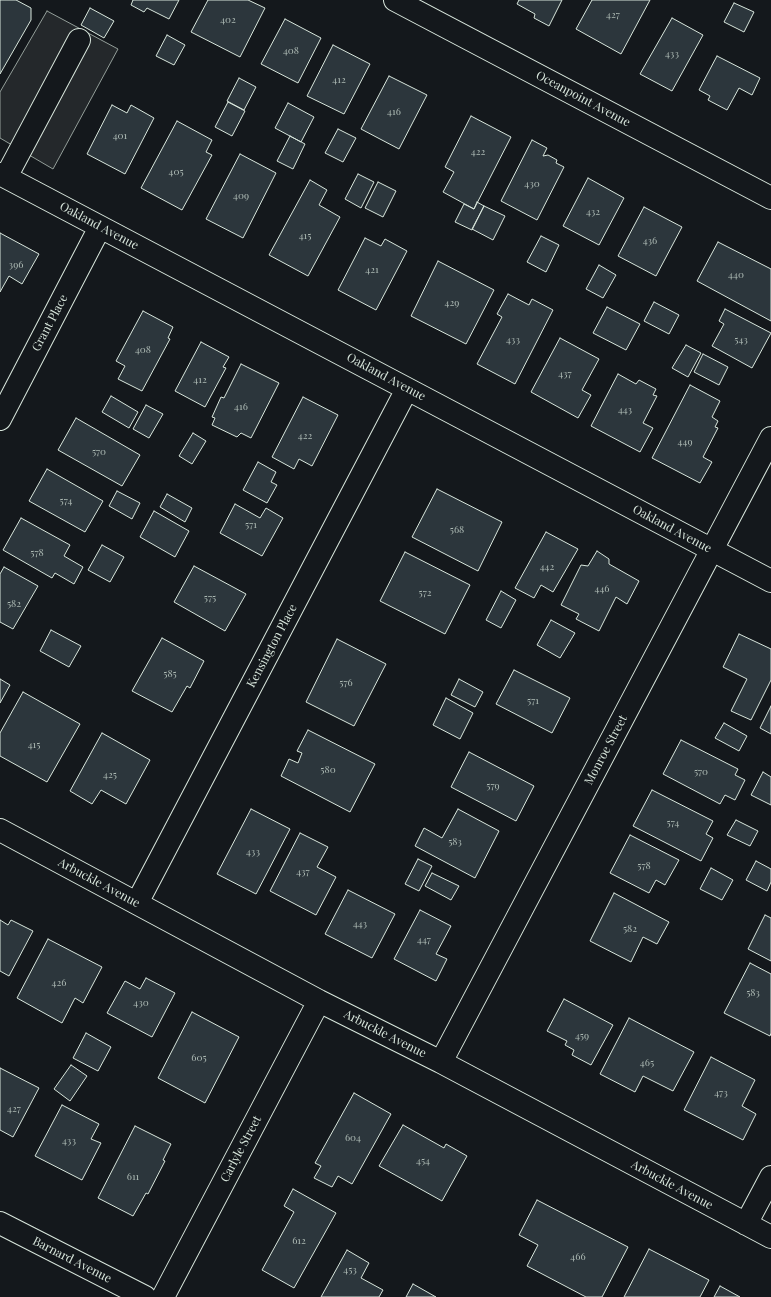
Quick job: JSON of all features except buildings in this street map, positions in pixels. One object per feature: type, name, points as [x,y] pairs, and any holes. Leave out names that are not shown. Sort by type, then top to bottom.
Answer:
[{"type":"street","name":"Oceanpoint Avenue","points":[[394,0],[771,198]]},
{"type":"street","points":[[3,175],[79,40]]},
{"type":"street","name":"Oakland Avenue","points":[[3,175],[771,581]]},
{"type":"street","name":"Grant Place","points":[[0,419],[100,227]]},
{"type":"street","name":"Kensington Place","points":[[137,903],[407,389]]},
{"type":"street","name":"Monroe Street","points":[[441,1062],[771,438]]},
{"type":"street","name":"Arbuckle Avenue","points":[[0,830],[319,1001],[441,1062],[771,1238]]},
{"type":"street","name":"Carlyle Street","points":[[163,1297],[319,1001]]},
{"type":"street","points":[[746,1224],[771,1177]]},
{"type":"street","name":"Barnard Avenue","points":[[0,1223],[145,1297]]},
{"type":"shaded area","points":[[47,11],[118,49],[53,169],[0,138],[0,92]]}]
